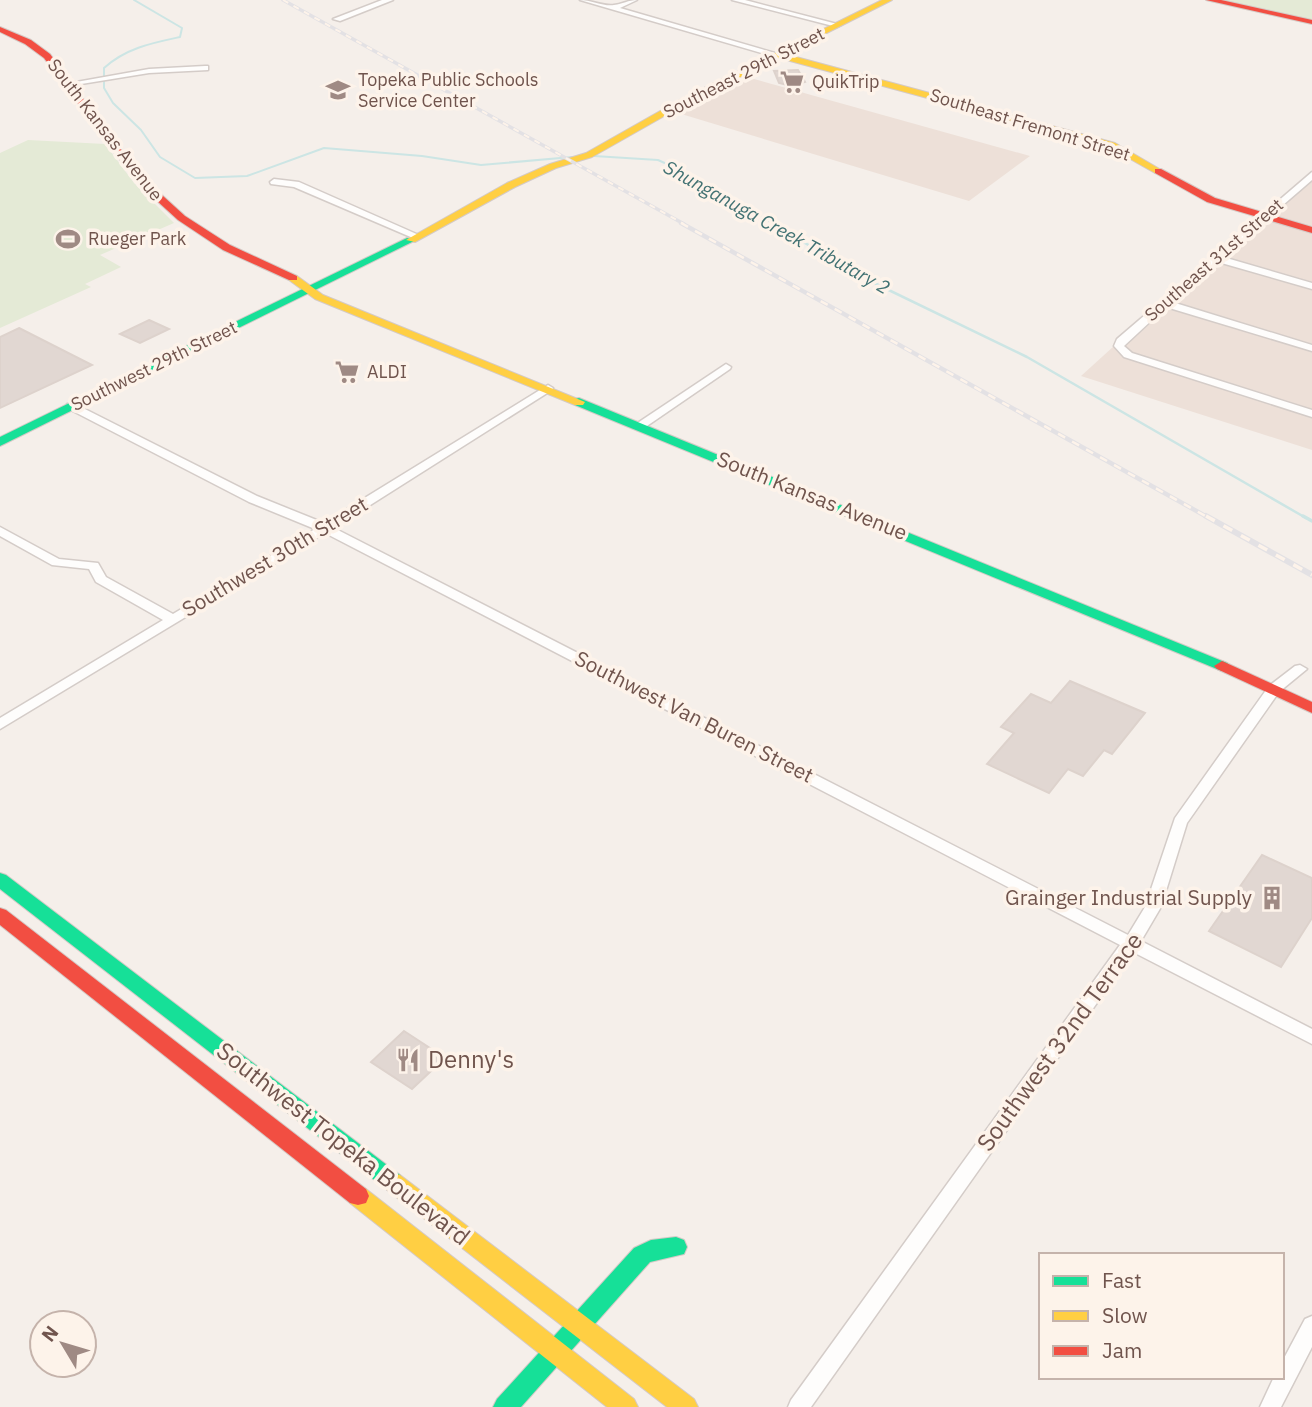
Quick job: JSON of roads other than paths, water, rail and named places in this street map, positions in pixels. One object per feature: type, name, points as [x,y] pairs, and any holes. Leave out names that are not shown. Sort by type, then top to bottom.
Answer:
[{"type":"main road","name":"Southeast 29th Street","points":[[308,291],[511,185],[602,148],[679,104],[888,0]]},
{"type":"main road","points":[[1210,0],[1312,22]]},
{"type":"main road","name":"South Kansas Avenue","points":[[0,29],[42,50],[155,196],[207,237],[298,281],[308,291],[1187,649],[1312,708]]},
{"type":"main road","name":"Southeast Fremont Street","points":[[778,55],[1112,145],[1134,154],[1194,192],[1312,230]]},
{"type":"main road","name":"Southwest 29th Street","points":[[0,442],[308,291]]},
{"type":"main road","name":"Southwest Topeka Boulevard","points":[[2,885],[686,1407]]},
{"type":"main road","name":"Southwest Topeka Boulevard","points":[[0,915],[626,1407]]},
{"type":"main road","points":[[239,1104],[265,1084]]},
{"type":"main road","points":[[348,1187],[370,1166]]},
{"type":"main road","points":[[505,1407],[642,1255],[651,1250],[676,1247]]},
{"type":"street","points":[[337,19],[389,0]]},
{"type":"street","points":[[584,0],[778,55]]},
{"type":"street","points":[[614,8],[634,0]]},
{"type":"street","points":[[736,0],[837,25]]},
{"type":"street","points":[[69,84],[163,69],[205,68]]},
{"type":"street","name":"Southeast 31st Street","points":[[1311,177],[1215,258],[1119,346],[1128,355],[1312,414]]},
{"type":"street","points":[[274,182],[296,184],[416,236]]},
{"type":"street","points":[[1215,258],[1312,286]]},
{"type":"street","points":[[1165,303],[1312,348]]},
{"type":"street","points":[[640,426],[726,367]]},
{"type":"street","name":"Southwest 30th Street","points":[[0,724],[325,528],[548,388]]},
{"type":"street","name":"Southwest Van Buren Street","points":[[71,406],[253,499],[325,528],[1312,1037]]},
{"type":"street","points":[[0,531],[55,562],[94,566],[101,579],[173,620]]},
{"type":"street","name":"Southwest 32nd Terrace","points":[[798,1407],[1131,943],[1159,898],[1172,841],[1180,821],[1274,689],[1300,668]]},
{"type":"street","points":[[1270,1407],[1312,1326]]},
{"type":"waterway","name":"Shunganuga Creek Tributary 2","points":[[134,0],[182,28],[180,37],[140,47],[112,61],[104,68],[104,88],[113,103],[141,130],[160,157],[195,178],[247,176],[324,148],[422,156],[481,165],[572,157]]},
{"type":"waterway","name":"Shunganuga Creek Tributary 2","points":[[594,156],[658,160],[691,175],[774,224]]},
{"type":"waterway","name":"Shunganuga Creek Tributary 2","points":[[771,223],[868,280],[1027,357],[1306,518]]},
{"type":"waterway","name":"Shunganuga Creek Tributary 2","points":[[1303,516],[1312,521]]},
{"type":"railway","points":[[283,0],[684,224]]},
{"type":"railway","points":[[681,223],[1209,518]]},
{"type":"railway","points":[[1206,516],[1312,575]]},
{"type":"place","name":"QuikTrip","points":[[792,82]]},
{"type":"place","name":"Topeka Public Schools Service Center","points":[[338,90]]},
{"type":"place","name":"Rueger Park","points":[[68,239]]},
{"type":"place","name":"ALDI","points":[[347,372]]},
{"type":"place","name":"Grainger Industrial Supply","points":[[1272,898]]},
{"type":"place","name":"Denny's","points":[[408,1060]]}]
